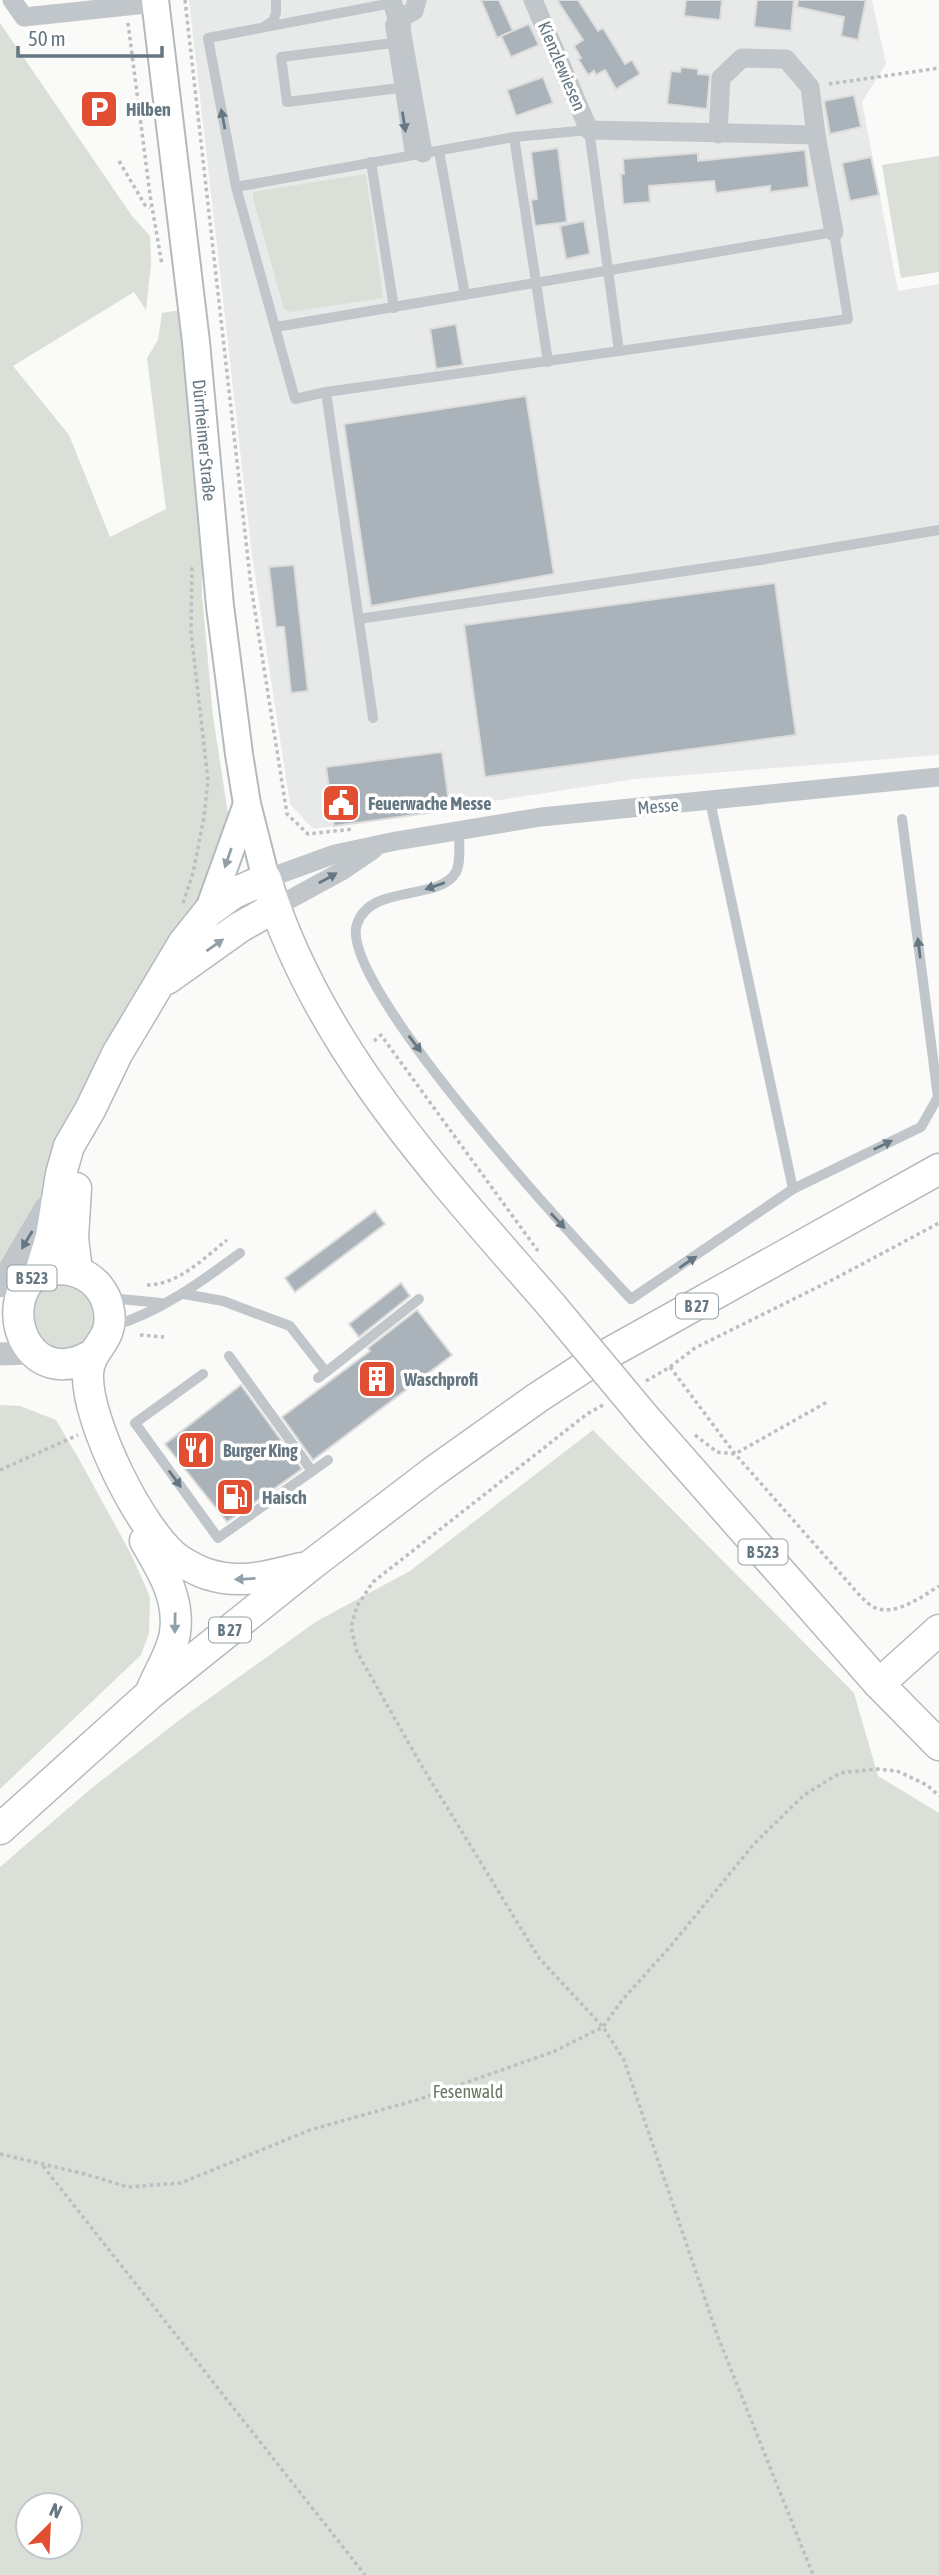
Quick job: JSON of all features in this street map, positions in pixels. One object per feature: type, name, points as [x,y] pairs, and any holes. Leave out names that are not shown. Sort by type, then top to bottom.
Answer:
[{"type":"main road","name":"Dürrheimer Straße","points":[[155,2],[196,342],[220,606],[247,804],[266,879]]},
{"type":"main road","points":[[40,1273],[51,1237],[69,1146],[117,1054],[184,942],[195,908],[247,804]]},
{"type":"main road","points":[[195,908],[266,879]]},
{"type":"main road","name":"B 523","points":[[266,879],[295,958],[346,1049],[404,1134],[648,1420],[879,1684],[939,1745]]},
{"type":"main road","points":[[160,984],[240,927],[275,908]]},
{"type":"main road","points":[[77,1271],[73,1238],[77,1186],[90,1110]]},
{"type":"main road","name":"B 27","points":[[0,1829],[150,1694],[443,1464],[586,1366],[939,1169]]},
{"type":"main road","name":"B 523","points":[[27,1357],[4,1306],[17,1296],[27,1282],[40,1273],[64,1269],[77,1271],[99,1286],[106,1298]]},
{"type":"main road","points":[[27,1357],[65,1366],[79,1363],[90,1356],[105,1338],[109,1327],[110,1312],[106,1298]]},
{"type":"main road","points":[[90,1356],[89,1398],[102,1440],[132,1499],[160,1540],[178,1560],[207,1574],[238,1581],[311,1565]]},
{"type":"main road","points":[[27,1357],[67,1386],[110,1486],[169,1583],[176,1608],[175,1635],[150,1694]]},
{"type":"main road","points":[[879,1684],[939,1630]]},
{"type":"street","points":[[12,0],[23,17],[155,2]]},
{"type":"street","points":[[417,0],[414,11],[394,11],[401,29],[424,153]]},
{"type":"street","name":"Kienzlewiesen","points":[[533,0],[589,130],[816,135]]},
{"type":"street","points":[[718,134],[722,78],[742,58],[786,59],[810,87],[834,232]]},
{"type":"street","name":"Messe","points":[[266,879],[335,854],[541,817],[939,777]]},
{"type":"street","name":"Messe","points":[[275,908],[342,870],[379,845]]},
{"type":"street","points":[[4,1306],[45,1209],[57,1197]]},
{"type":"lane","points":[[278,0],[289,23]]},
{"type":"lane","points":[[262,27],[273,21],[278,0]]},
{"type":"lane","points":[[276,327],[536,284],[834,232],[848,319],[326,392],[295,399],[236,187],[208,38],[289,23],[394,11],[393,43],[399,88],[424,153],[464,295]]},
{"type":"lane","points":[[393,43],[281,57],[287,102],[399,88]]},
{"type":"lane","points":[[236,187],[514,137],[589,130],[619,352]]},
{"type":"lane","points":[[514,137],[548,362]]},
{"type":"lane","points":[[371,162],[394,308]]},
{"type":"lane","points":[[326,392],[373,718]]},
{"type":"lane","points":[[359,619],[760,560],[939,530]]},
{"type":"lane","points":[[710,801],[793,1189]]},
{"type":"lane","points":[[459,831],[458,870],[450,880],[379,901],[365,911],[357,922],[354,936],[363,960],[400,1023],[478,1126],[552,1216],[631,1300],[793,1189],[920,1127],[939,1097],[902,818]]},
{"type":"lane","points":[[109,1327],[134,1320],[162,1303],[184,1294],[240,1253]]},
{"type":"lane","points":[[184,1294],[223,1301],[290,1326],[322,1375],[419,1299]]},
{"type":"lane","points":[[106,1298],[162,1303]]},
{"type":"lane","points":[[229,1356],[312,1471]]},
{"type":"lane","points":[[203,1374],[135,1423],[218,1538],[328,1460]]},
{"type":"path","points":[[185,0],[251,586],[287,814],[308,834],[360,828]]},
{"type":"path","points":[[126,6],[152,208],[164,277]]},
{"type":"path","points":[[810,87],[939,68]]},
{"type":"path","points":[[119,161],[145,205],[152,208]]},
{"type":"path","points":[[192,559],[191,632],[208,780],[193,873],[195,908]]},
{"type":"path","points":[[374,1041],[381,1035],[540,1253]]},
{"type":"path","points":[[635,1387],[670,1367],[695,1348],[939,1223]]},
{"type":"path","points":[[147,1285],[159,1285],[184,1273],[227,1240]]},
{"type":"path","points":[[139,1335],[164,1337]]},
{"type":"path","points":[[670,1367],[735,1454],[862,1598],[876,1608],[892,1609],[920,1598],[939,1586]]},
{"type":"path","points":[[611,1401],[587,1414],[373,1582],[357,1605],[351,1627],[357,1653],[369,1675],[539,1958],[603,2027],[624,2060],[718,2337],[813,2575]]},
{"type":"path","points":[[693,1434],[718,1452],[735,1454],[827,1402]]},
{"type":"path","points":[[0,1470],[85,1431]]},
{"type":"path","points":[[0,2154],[128,2187],[181,2183],[310,2130],[420,2099],[555,2051],[603,2027],[623,1999],[669,1948],[754,1844],[804,1795],[840,1773],[876,1769],[897,1771],[927,1785],[939,1796]]},
{"type":"path","points":[[42,2164],[365,2575]]},
{"type":"shaded area","points":[[189,0],[872,0],[886,64],[862,102],[898,291],[939,284],[939,755],[636,779],[313,829],[290,804],[252,555]]},
{"type":"green space","points":[[0,23],[132,216],[150,236],[151,264],[146,310],[134,292],[13,366],[69,435],[110,537],[166,509],[147,358],[158,340],[162,313],[180,310],[202,550],[202,595],[213,716],[228,814],[228,844],[221,868],[44,1191],[25,1235],[0,1275]]},
{"type":"green space","points":[[939,156],[939,272],[901,278],[882,165]]},
{"type":"green space","points":[[366,174],[383,298],[290,312],[284,309],[253,192]]},
{"type":"green space","points":[[50,1283],[70,1283],[81,1289],[92,1307],[94,1328],[91,1338],[76,1350],[43,1349],[26,1307],[31,1297]]},
{"type":"green space","points":[[0,1405],[20,1406],[56,1420],[131,1554],[150,1597],[149,1633],[141,1655],[0,1789]]},
{"type":"green space","name":"Fesenwald","points":[[593,1430],[854,1693],[878,1776],[939,1813],[939,2575],[0,2575],[0,1867],[93,1787],[186,1715],[317,1621],[410,1571]]},
{"type":"building","points":[[481,0],[499,0],[513,31],[497,38]]},
{"type":"building","points":[[557,0],[578,0],[598,31],[603,28],[625,64],[632,60],[640,74],[616,89],[605,70],[596,75],[594,71],[588,75],[574,46],[583,40]]},
{"type":"building","points":[[686,0],[722,0],[720,20],[684,16]]},
{"type":"building","points":[[757,0],[794,0],[791,31],[754,27]]},
{"type":"building","points":[[798,0],[866,0],[858,40],[841,36],[844,17],[797,7]]},
{"type":"building","points":[[529,24],[539,45],[511,57],[501,36]]},
{"type":"building","points":[[681,67],[698,69],[698,74],[710,75],[707,109],[667,104],[671,71],[680,72]]},
{"type":"building","points":[[543,77],[553,103],[516,116],[507,90]]},
{"type":"building","points":[[854,95],[861,127],[830,134],[824,101]]},
{"type":"building","points":[[558,148],[567,222],[535,226],[531,200],[537,199],[531,152]]},
{"type":"building","points":[[805,150],[809,187],[770,192],[770,186],[716,193],[714,181],[649,186],[650,202],[623,204],[623,159],[698,153],[698,161]]},
{"type":"building","points":[[871,157],[879,195],[850,201],[842,163]]},
{"type":"building","points":[[584,221],[590,254],[566,259],[560,226]]},
{"type":"building","points":[[456,324],[463,365],[436,369],[430,329]]},
{"type":"building","points":[[526,396],[554,574],[371,606],[344,424]]},
{"type":"building","points":[[294,565],[308,691],[291,693],[284,627],[276,627],[269,567]]},
{"type":"building","points":[[775,583],[796,735],[485,777],[464,625]]},
{"type":"building","points":[[442,752],[450,810],[334,826],[326,767]]},
{"type":"building","points":[[375,1211],[385,1224],[295,1292],[285,1278]]},
{"type":"building","points":[[401,1283],[410,1296],[359,1337],[349,1324]]},
{"type":"building","name":"Waschprofi","points":[[417,1310],[452,1355],[313,1460],[282,1417],[370,1351],[368,1348]]},
{"type":"building","points":[[241,1385],[302,1469],[227,1522],[165,1444]]},
{"type":"place","name":"Hilben","points":[[99,109]]},
{"type":"place","name":"Feuerwache Messe","points":[[341,803]]},
{"type":"place","name":"Waschprofi","points":[[377,1379]]},
{"type":"place","name":"Burger King","points":[[196,1450]]},
{"type":"place","name":"Haisch","points":[[235,1497]]}]
